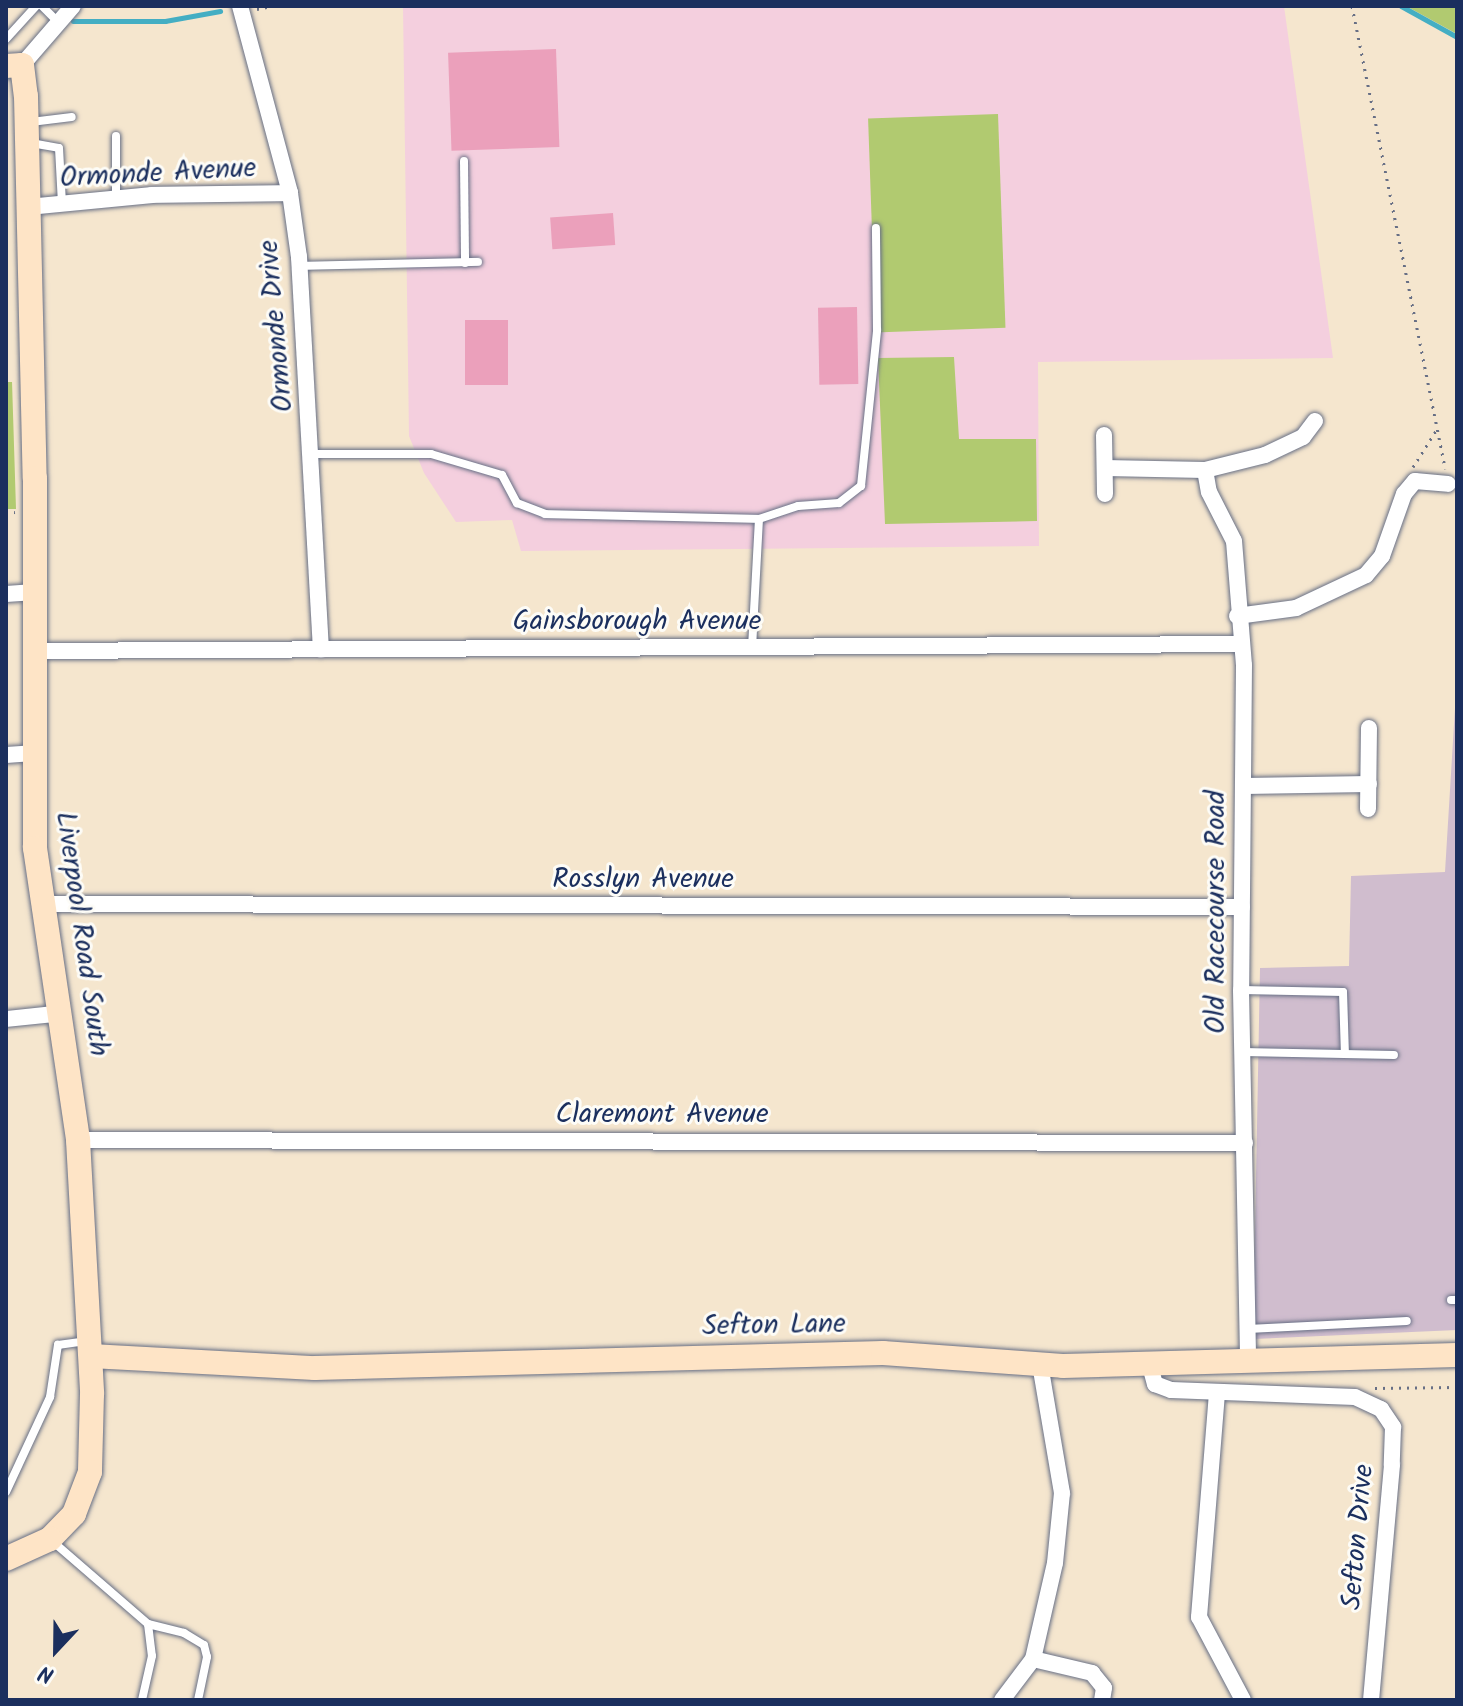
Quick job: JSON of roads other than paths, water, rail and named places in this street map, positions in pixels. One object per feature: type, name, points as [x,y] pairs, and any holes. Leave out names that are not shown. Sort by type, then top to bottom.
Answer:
[{"type":"main road","name":"Liverpool Road South","points":[[6,1559],[50,1539],[74,1514],[90,1472],[91,1349],[78,1140],[63,1013],[35,848],[35,592],[27,133],[14,65]]},
{"type":"main road","name":"Sefton Lane","points":[[91,1349],[315,1368],[883,1353],[1040,1364],[1457,1355]]},
{"type":"street","name":"Liverpool Road South","points":[[14,65],[73,6]]},
{"type":"street","name":"Ormonde Drive","points":[[240,6],[290,193],[300,266],[314,454],[321,649]]},
{"type":"street","name":"Ormonde Avenue","points":[[28,207],[116,199],[290,193]]},
{"type":"street","points":[[1105,468],[1205,470],[1265,455],[1303,437],[1315,421]]},
{"type":"street","points":[[1104,435],[1105,494]]},
{"type":"street","name":"Old Racecourse Road","points":[[1205,470],[1209,492],[1234,541],[1239,644],[1244,786],[1241,990],[1248,1360]]},
{"type":"street","points":[[1237,616],[1296,608],[1366,575],[1392,536],[1404,494],[1415,481],[1426,478],[1448,484]]},
{"type":"street","points":[[6,594],[35,592]]},
{"type":"street","name":"Gainsborough Avenue","points":[[34,651],[1239,644]]},
{"type":"street","points":[[1368,809],[1369,728]]},
{"type":"street","points":[[6,755],[33,753]]},
{"type":"street","points":[[1244,786],[1369,784]]},
{"type":"street","name":"Rosslyn Avenue","points":[[44,904],[1242,907]]},
{"type":"street","points":[[6,1019],[63,1013]]},
{"type":"street","name":"Claremont Avenue","points":[[78,1140],[1245,1143]]},
{"type":"street","points":[[1149,1362],[1155,1384],[1171,1390],[1217,1393],[1199,1617],[1243,1700]]},
{"type":"street","points":[[1002,1700],[1033,1659],[1055,1563],[1062,1493],[1040,1364]]},
{"type":"street","name":"Sefton Drive","points":[[1217,1393],[1355,1397],[1381,1409],[1393,1427],[1371,1700]]},
{"type":"street","points":[[1033,1659],[1092,1673],[1104,1688],[1102,1700]]},
{"type":"lane","points":[[6,39],[36,6]]},
{"type":"lane","points":[[42,6],[56,20]]},
{"type":"lane","points":[[27,133],[72,117]]},
{"type":"lane","points":[[27,133],[59,148],[62,205]]},
{"type":"lane","points":[[116,136],[116,199]]},
{"type":"lane","points":[[464,161],[465,263]]},
{"type":"lane","points":[[314,454],[431,454],[502,475],[517,503],[545,514],[759,519],[798,506],[839,503],[861,486],[877,330],[876,228]]},
{"type":"lane","points":[[300,266],[478,262]]},
{"type":"lane","points":[[752,648],[759,519]]},
{"type":"lane","points":[[1241,990],[1343,992],[1345,1054]]},
{"type":"lane","points":[[1243,1052],[1394,1055]]},
{"type":"lane","points":[[1247,1329],[1407,1321]]},
{"type":"lane","points":[[6,1492],[50,1397],[58,1345],[91,1349]]},
{"type":"lane","points":[[50,1539],[148,1624],[184,1633],[204,1645],[207,1657],[198,1700]]},
{"type":"lane","points":[[142,1700],[152,1656],[148,1624]]},
{"type":"waterway","points":[[1401,6],[1457,37]]},
{"type":"waterway","points":[[73,21],[165,21],[220,11]]}]
